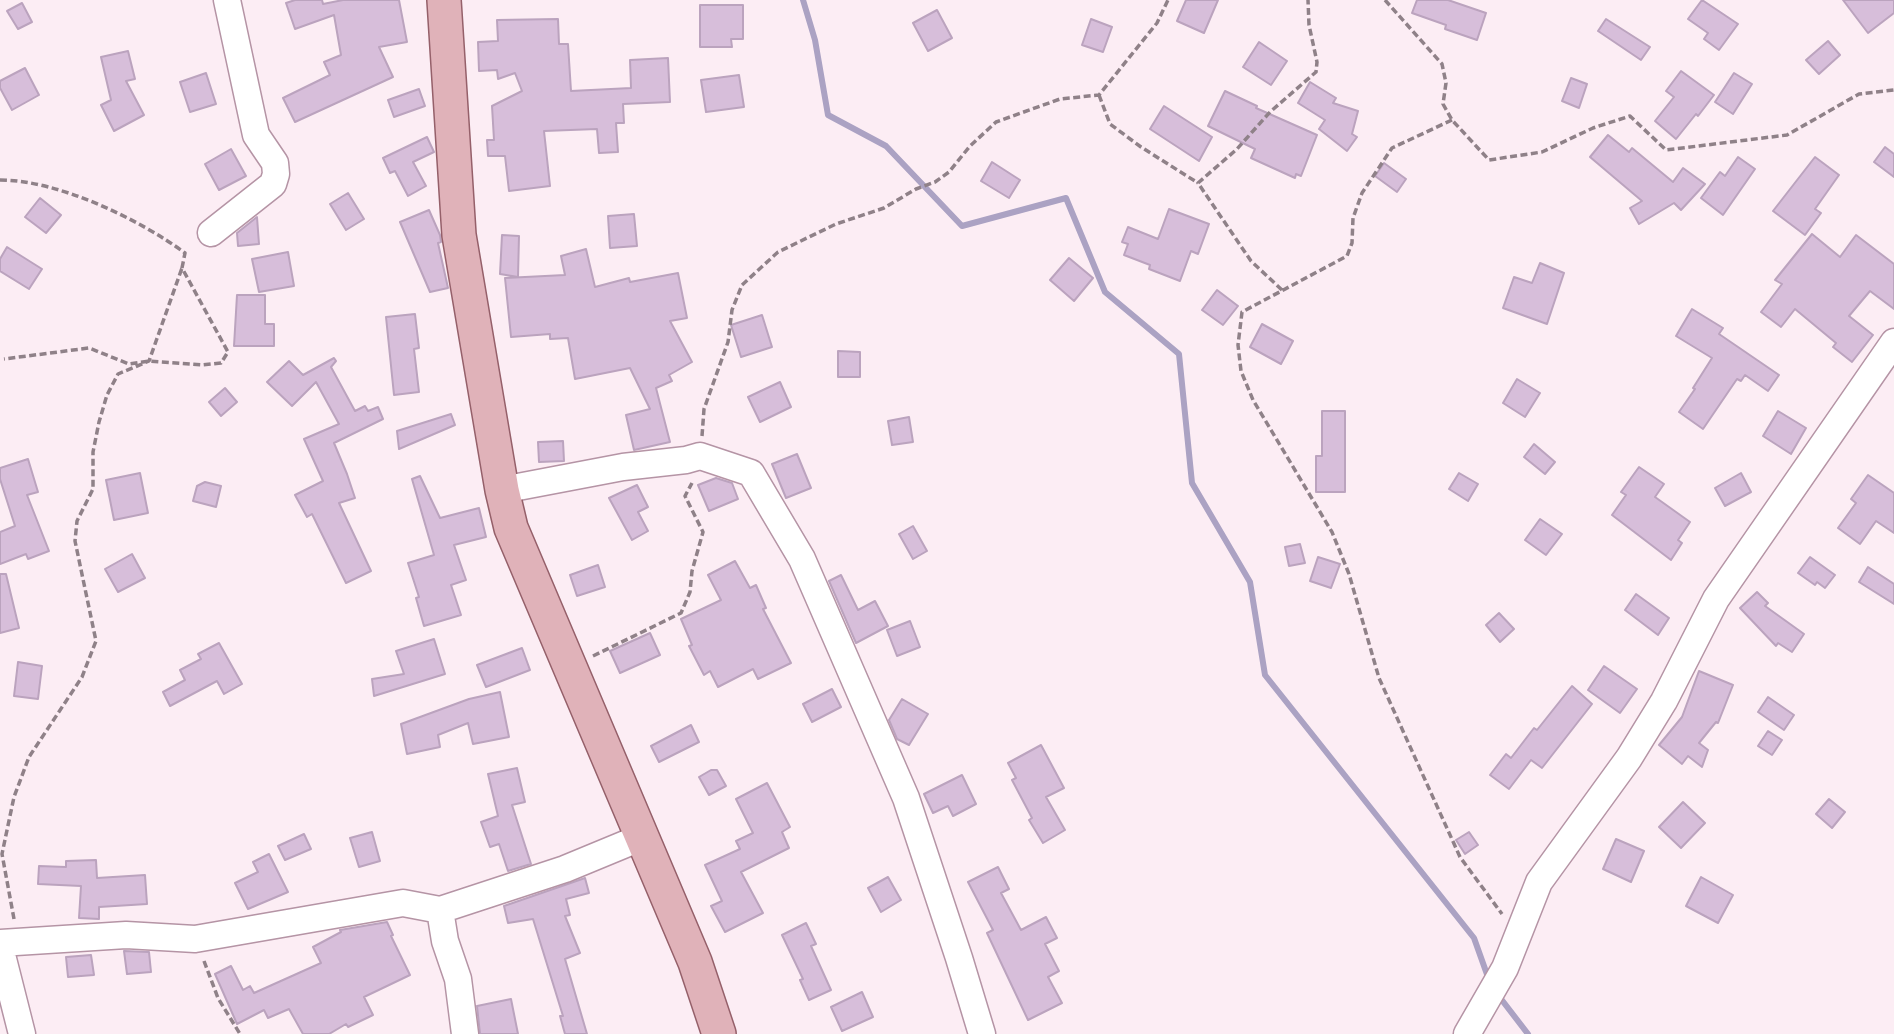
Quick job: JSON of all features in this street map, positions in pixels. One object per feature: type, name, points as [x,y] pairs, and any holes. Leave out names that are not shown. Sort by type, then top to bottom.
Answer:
[{"type":"main road","points":[[444,0],[459,235],[502,490],[511,528],[640,838],[695,962],[719,1034]]},
{"type":"street","points":[[211,233],[273,184],[276,174],[275,163],[256,135],[227,0]]},
{"type":"street","points":[[1467,1034],[1505,968],[1539,882],[1636,747],[1664,702],[1716,599],[1894,342]]},
{"type":"street","points":[[502,490],[700,456],[751,472],[802,559],[906,798],[982,1034]]},
{"type":"street","points":[[22,1034],[6,944],[126,935],[195,939],[403,903],[440,910],[565,869],[640,838]]},
{"type":"street","points":[[440,910],[445,941],[458,979],[465,1034]]},
{"type":"path","points":[[569,668],[681,613],[690,592],[692,571],[703,532],[685,496],[696,479],[704,409],[728,342],[732,310],[742,285],[778,252],[836,224],[884,208],[934,182],[949,172],[970,146],[996,121],[1060,99],[1099,95],[1157,23],[1168,0]]},
{"type":"path","points":[[1198,183],[1237,149],[1270,112],[1316,72],[1308,0]]},
{"type":"path","points":[[1385,0],[1442,64],[1446,83],[1443,104],[1452,120],[1489,160],[1542,152],[1593,128],[1630,116],[1666,150],[1787,135],[1859,94],[1894,90]]},
{"type":"path","points":[[1099,95],[1110,124],[1140,147],[1198,183],[1251,261],[1283,291]]},
{"type":"path","points":[[1452,120],[1392,148],[1362,193],[1353,218],[1352,243],[1348,256],[1242,312],[1238,345],[1241,371],[1253,400],[1332,532],[1349,574],[1379,678],[1460,857],[1498,906],[1516,941]]},
{"type":"path","points":[[0,180],[46,186],[83,197],[186,253],[149,361],[118,374],[107,395],[93,452],[93,489],[77,521],[75,541],[96,641],[82,677],[29,757],[14,797],[2,854],[6,944]]},
{"type":"path","points":[[4,359],[89,348],[129,365],[149,361],[221,363],[228,352],[182,268]]},
{"type":"path","points":[[195,939],[218,998],[240,1034]]},
{"type":"building","points":[[295,0],[322,0],[323,4],[343,0],[399,0],[407,42],[379,47],[393,77],[295,122],[283,98],[330,75],[324,62],[341,55],[334,15],[295,29],[286,3]]},
{"type":"building","points":[[1186,0],[1218,0],[1204,33],[1177,21]]},
{"type":"building","points":[[1417,0],[1448,0],[1486,13],[1477,40],[1445,29],[1446,25],[1412,13]]},
{"type":"building","points":[[1702,0],[1738,24],[1719,50],[1704,39],[1708,33],[1688,19]]},
{"type":"building","points":[[1843,0],[1894,0],[1894,13],[1868,33]]},
{"type":"building","points":[[22,3],[32,22],[18,29],[7,11]]},
{"type":"building","points":[[700,5],[743,5],[743,39],[731,39],[732,47],[700,47]]},
{"type":"building","points":[[937,10],[952,38],[928,51],[913,23]]},
{"type":"building","points":[[558,19],[559,44],[568,44],[571,91],[631,88],[630,60],[668,58],[670,102],[623,104],[624,123],[616,123],[618,152],[599,153],[597,129],[544,131],[550,186],[509,191],[505,156],[488,156],[487,140],[494,140],[492,106],[522,91],[515,73],[498,79],[497,70],[479,71],[478,42],[498,41],[497,20]]},
{"type":"building","points":[[1091,19],[1112,27],[1103,52],[1082,45]]},
{"type":"building","points":[[1606,19],[1650,47],[1641,60],[1598,31]]},
{"type":"building","points":[[1828,41],[1840,55],[1819,74],[1806,60]]},
{"type":"building","points":[[1259,42],[1287,61],[1271,85],[1243,67]]},
{"type":"building","points":[[128,51],[135,79],[126,81],[144,115],[114,131],[101,105],[111,100],[101,57]]},
{"type":"building","points":[[25,68],[39,95],[12,110],[0,88],[0,81]]},
{"type":"building","points":[[1681,71],[1714,95],[1676,139],[1655,121],[1674,97],[1666,91]]},
{"type":"building","points":[[206,73],[216,104],[190,112],[180,82]]},
{"type":"building","points":[[1734,73],[1752,84],[1733,114],[1715,102]]},
{"type":"building","points":[[739,75],[744,107],[706,112],[701,80]]},
{"type":"building","points":[[1571,78],[1587,84],[1579,108],[1562,101]]},
{"type":"building","points":[[1310,82],[1336,98],[1333,103],[1358,111],[1352,134],[1357,137],[1347,151],[1319,129],[1325,120],[1298,103]]},
{"type":"building","points":[[419,89],[425,106],[394,117],[388,100]]},
{"type":"building","points":[[1225,91],[1317,135],[1301,176],[1296,174],[1295,178],[1251,158],[1255,149],[1208,126]]},
{"type":"building","points":[[1164,106],[1212,137],[1199,161],[1150,129]]},
{"type":"building","points":[[1608,135],[1629,152],[1632,148],[1673,182],[1683,168],[1705,184],[1681,210],[1674,203],[1639,224],[1630,208],[1642,201],[1590,157]]},
{"type":"building","points":[[427,137],[434,152],[413,162],[426,186],[408,196],[395,171],[390,173],[383,158]]},
{"type":"building","points":[[1885,147],[1894,154],[1894,177],[1874,162]]},
{"type":"building","points":[[231,149],[246,176],[219,190],[205,164]]},
{"type":"building","points":[[1738,157],[1755,169],[1723,215],[1701,198],[1720,172],[1725,176]]},
{"type":"building","points":[[1815,157],[1839,175],[1815,209],[1821,213],[1805,235],[1773,211]]},
{"type":"building","points":[[992,162],[1020,180],[1009,198],[981,181]]},
{"type":"building","points":[[1384,163],[1406,179],[1397,192],[1375,176]]},
{"type":"building","points":[[348,193],[364,219],[346,230],[330,204]]},
{"type":"building","points":[[40,198],[61,215],[46,233],[25,217]]},
{"type":"building","points":[[1169,209],[1209,224],[1198,254],[1191,251],[1180,281],[1149,269],[1150,265],[1124,255],[1128,244],[1122,242],[1128,227],[1158,239]]},
{"type":"building","points":[[429,210],[440,235],[441,242],[438,243],[448,288],[430,292],[400,222]]},
{"type":"building","points":[[634,214],[637,246],[610,248],[608,216]]},
{"type":"building","points":[[257,217],[259,244],[238,246],[237,233]]},
{"type":"building","points":[[1812,234],[1840,257],[1856,235],[1894,264],[1894,309],[1870,291],[1849,316],[1873,335],[1852,362],[1833,347],[1836,343],[1795,309],[1781,327],[1761,312],[1782,284],[1775,280]]},
{"type":"building","points":[[502,235],[519,236],[518,277],[500,274]]},
{"type":"building","points":[[7,247],[42,269],[29,289],[0,271],[0,259]]},
{"type":"building","points":[[586,249],[595,287],[629,278],[630,282],[678,273],[687,318],[670,321],[692,362],[669,375],[672,381],[656,388],[670,442],[634,450],[626,415],[650,409],[630,368],[575,379],[568,338],[550,339],[550,334],[511,337],[505,278],[565,275],[561,256]]},
{"type":"building","points":[[288,252],[294,286],[259,292],[252,259]]},
{"type":"building","points":[[1069,258],[1093,278],[1074,301],[1050,280]]},
{"type":"building","points":[[1540,263],[1564,273],[1547,324],[1503,308],[1514,277],[1532,283]]},
{"type":"building","points":[[1217,290],[1238,306],[1223,325],[1202,310]]},
{"type":"building","points":[[237,295],[265,295],[265,324],[274,324],[274,346],[234,346]]},
{"type":"building","points":[[1692,309],[1723,328],[1719,334],[1779,375],[1768,391],[1745,375],[1741,381],[1737,379],[1703,429],[1679,412],[1712,358],[1676,336]]},
{"type":"building","points":[[415,314],[419,348],[414,349],[419,392],[394,395],[386,317]]},
{"type":"building","points":[[762,315],[772,347],[741,357],[731,325]]},
{"type":"building","points":[[1262,324],[1293,341],[1281,364],[1250,347]]},
{"type":"building","points":[[838,351],[860,352],[860,377],[838,377]]},
{"type":"building","points":[[334,358],[336,361],[331,367],[355,411],[365,406],[368,411],[378,407],[383,419],[334,443],[355,498],[339,503],[371,571],[346,583],[312,514],[307,517],[295,495],[323,481],[304,439],[339,424],[316,382],[292,406],[267,382],[289,361],[303,375]]},
{"type":"building","points":[[1517,379],[1540,393],[1525,417],[1503,403]]},
{"type":"building","points":[[780,382],[791,407],[760,422],[748,397]]},
{"type":"building","points":[[225,388],[237,402],[221,416],[209,402]]},
{"type":"building","points":[[1322,411],[1345,411],[1345,492],[1316,492],[1316,456],[1322,456]]},
{"type":"building","points":[[1778,411],[1806,428],[1791,454],[1763,436]]},
{"type":"building","points":[[451,414],[455,425],[399,449],[397,431]]},
{"type":"building","points":[[909,417],[913,442],[892,445],[888,421]]},
{"type":"building","points":[[563,441],[564,461],[539,462],[538,442]]},
{"type":"building","points":[[1534,444],[1555,462],[1545,474],[1524,457]]},
{"type":"building","points":[[797,454],[811,488],[786,498],[772,464]]},
{"type":"building","points":[[28,459],[38,492],[27,495],[49,551],[28,559],[26,554],[0,564],[0,532],[15,526],[0,479],[0,468]]},
{"type":"building","points":[[1639,467],[1664,484],[1655,497],[1690,522],[1678,540],[1682,543],[1671,560],[1612,515],[1626,495],[1621,492]]},
{"type":"building","points":[[140,473],[148,513],[114,520],[106,480]]},
{"type":"building","points":[[1459,473],[1478,484],[1468,501],[1449,489]]},
{"type":"building","points":[[1741,473],[1751,492],[1725,506],[1715,488]]},
{"type":"building","points":[[1868,475],[1894,493],[1894,533],[1876,521],[1860,544],[1838,528],[1856,503],[1851,499]]},
{"type":"building","points":[[420,476],[440,518],[479,508],[486,537],[454,545],[466,580],[451,585],[461,615],[424,626],[416,598],[419,597],[408,563],[434,555],[412,479]]},
{"type":"building","points":[[716,478],[732,483],[738,499],[709,511],[698,485]]},
{"type":"building","points":[[205,482],[221,486],[216,507],[193,501],[197,486]]},
{"type":"building","points":[[637,485],[648,507],[638,512],[648,531],[632,540],[609,498]]},
{"type":"building","points":[[1540,519],[1562,534],[1546,555],[1525,540]]},
{"type":"building","points":[[913,526],[927,551],[913,559],[899,534]]},
{"type":"building","points":[[1300,544],[1305,563],[1289,566],[1285,547]]},
{"type":"building","points":[[132,554],[145,578],[118,592],[105,569]]},
{"type":"building","points":[[1318,557],[1340,564],[1331,588],[1310,581]]},
{"type":"building","points":[[1810,557],[1835,575],[1825,588],[1817,582],[1815,585],[1798,573]]},
{"type":"building","points":[[735,561],[750,588],[756,585],[766,608],[763,609],[791,663],[758,679],[753,669],[718,687],[710,671],[704,675],[689,646],[692,645],[681,619],[721,600],[708,575]]},
{"type":"building","points":[[598,565],[605,587],[577,596],[570,575]]},
{"type":"building","points":[[1868,567],[1894,584],[1894,604],[1859,582]]},
{"type":"building","points":[[0,574],[6,574],[19,628],[0,633]]},
{"type":"building","points":[[841,575],[858,610],[875,601],[888,626],[856,643],[829,581]]},
{"type":"building","points":[[1757,592],[1768,603],[1765,606],[1804,634],[1792,652],[1778,643],[1776,646],[1740,608]]},
{"type":"building","points":[[1636,594],[1669,618],[1658,635],[1625,610]]},
{"type":"building","points":[[1499,613],[1514,629],[1500,642],[1486,625]]},
{"type":"building","points":[[910,621],[920,647],[897,656],[887,630]]},
{"type":"building","points":[[650,633],[660,655],[620,673],[610,651]]},
{"type":"building","points":[[434,639],[445,674],[374,696],[372,679],[404,674],[396,651]]},
{"type":"building","points":[[219,643],[242,684],[224,694],[217,681],[170,706],[163,692],[185,680],[180,670],[201,659],[198,654]]},
{"type":"building","points":[[522,648],[530,670],[486,687],[477,665]]},
{"type":"building","points":[[18,662],[42,666],[38,699],[14,696]]},
{"type":"building","points":[[1604,666],[1637,689],[1620,713],[1588,690]]},
{"type":"building","points":[[1699,671],[1733,685],[1718,723],[1716,722],[1699,743],[1708,750],[1702,767],[1688,756],[1682,764],[1659,745],[1682,717]]},
{"type":"building","points":[[1572,686],[1592,704],[1542,768],[1531,760],[1509,789],[1490,775],[1506,754],[1511,758],[1534,728],[1537,730]]},
{"type":"building","points":[[832,689],[841,707],[812,722],[803,704]]},
{"type":"building","points":[[500,692],[509,737],[473,744],[468,723],[438,735],[440,747],[407,754],[401,724],[469,699]]},
{"type":"building","points":[[1768,697],[1794,715],[1784,730],[1758,712]]},
{"type":"building","points":[[902,699],[928,714],[909,745],[897,739],[889,720]]},
{"type":"building","points":[[691,725],[699,742],[659,762],[651,746]]},
{"type":"building","points":[[1768,731],[1782,740],[1772,755],[1758,746]]},
{"type":"building","points":[[1041,745],[1064,788],[1046,797],[1065,830],[1043,843],[1029,820],[1032,818],[1012,780],[1016,778],[1008,763]]},
{"type":"building","points":[[517,768],[525,802],[512,805],[531,864],[508,871],[499,844],[490,847],[481,822],[498,816],[488,774]]},
{"type":"building","points":[[711,770],[717,770],[726,786],[709,795],[699,777]]},
{"type":"building","points":[[962,775],[976,804],[953,816],[948,806],[933,813],[924,794]]},
{"type":"building","points":[[767,783],[790,827],[782,832],[789,848],[741,872],[763,913],[725,932],[711,906],[722,901],[705,865],[740,849],[736,841],[753,833],[736,799]]},
{"type":"building","points":[[1829,799],[1845,812],[1832,828],[1816,814]]},
{"type":"building","points":[[1683,802],[1705,823],[1681,848],[1659,827]]},
{"type":"building","points":[[372,832],[380,861],[359,867],[350,838]]},
{"type":"building","points":[[1469,832],[1478,845],[1465,854],[1456,840]]},
{"type":"building","points":[[304,834],[311,849],[285,860],[278,846]]},
{"type":"building","points":[[1616,839],[1644,851],[1631,882],[1603,869]]},
{"type":"building","points":[[269,854],[288,892],[248,909],[235,883],[258,872],[253,862]]},
{"type":"building","points":[[96,860],[97,878],[145,875],[147,904],[99,907],[99,919],[79,918],[81,886],[38,884],[39,866],[66,867],[66,861]]},
{"type":"building","points":[[998,867],[1009,889],[1001,893],[1021,930],[1046,917],[1057,938],[1045,944],[1059,971],[1048,977],[1062,1003],[1028,1020],[987,933],[993,930],[968,882]]},
{"type":"building","points":[[888,877],[901,900],[881,912],[868,888]]},
{"type":"building","points":[[1701,877],[1733,895],[1718,923],[1686,906]]},
{"type":"building","points":[[585,878],[589,893],[566,899],[570,915],[565,916],[580,953],[565,959],[587,1034],[565,1034],[560,1016],[563,1016],[533,919],[508,923],[504,906]]},
{"type":"building","points":[[387,922],[410,975],[364,997],[373,1015],[348,1027],[346,1024],[329,1034],[303,1034],[289,1009],[268,1018],[264,1010],[237,1024],[215,974],[231,966],[243,990],[250,986],[254,993],[321,963],[313,947],[341,932],[340,930]]},
{"type":"building","points":[[806,923],[816,944],[811,946],[831,990],[809,1000],[800,980],[803,979],[782,935]]},
{"type":"building","points":[[124,951],[149,952],[151,972],[127,974]]},
{"type":"building","points":[[91,955],[94,975],[68,977],[66,957]]},
{"type":"building","points":[[862,992],[873,1017],[842,1031],[831,1007]]},
{"type":"building","points":[[511,999],[518,1034],[480,1034],[477,1006]]},
{"type":"waterway","points":[[803,0],[815,40],[828,115],[886,146],[962,226],[1066,198],[1105,292],[1179,354],[1192,483],[1250,582],[1265,675],[1474,938],[1489,980]]},
{"type":"waterway","points":[[1498,995],[1528,1034]]}]
